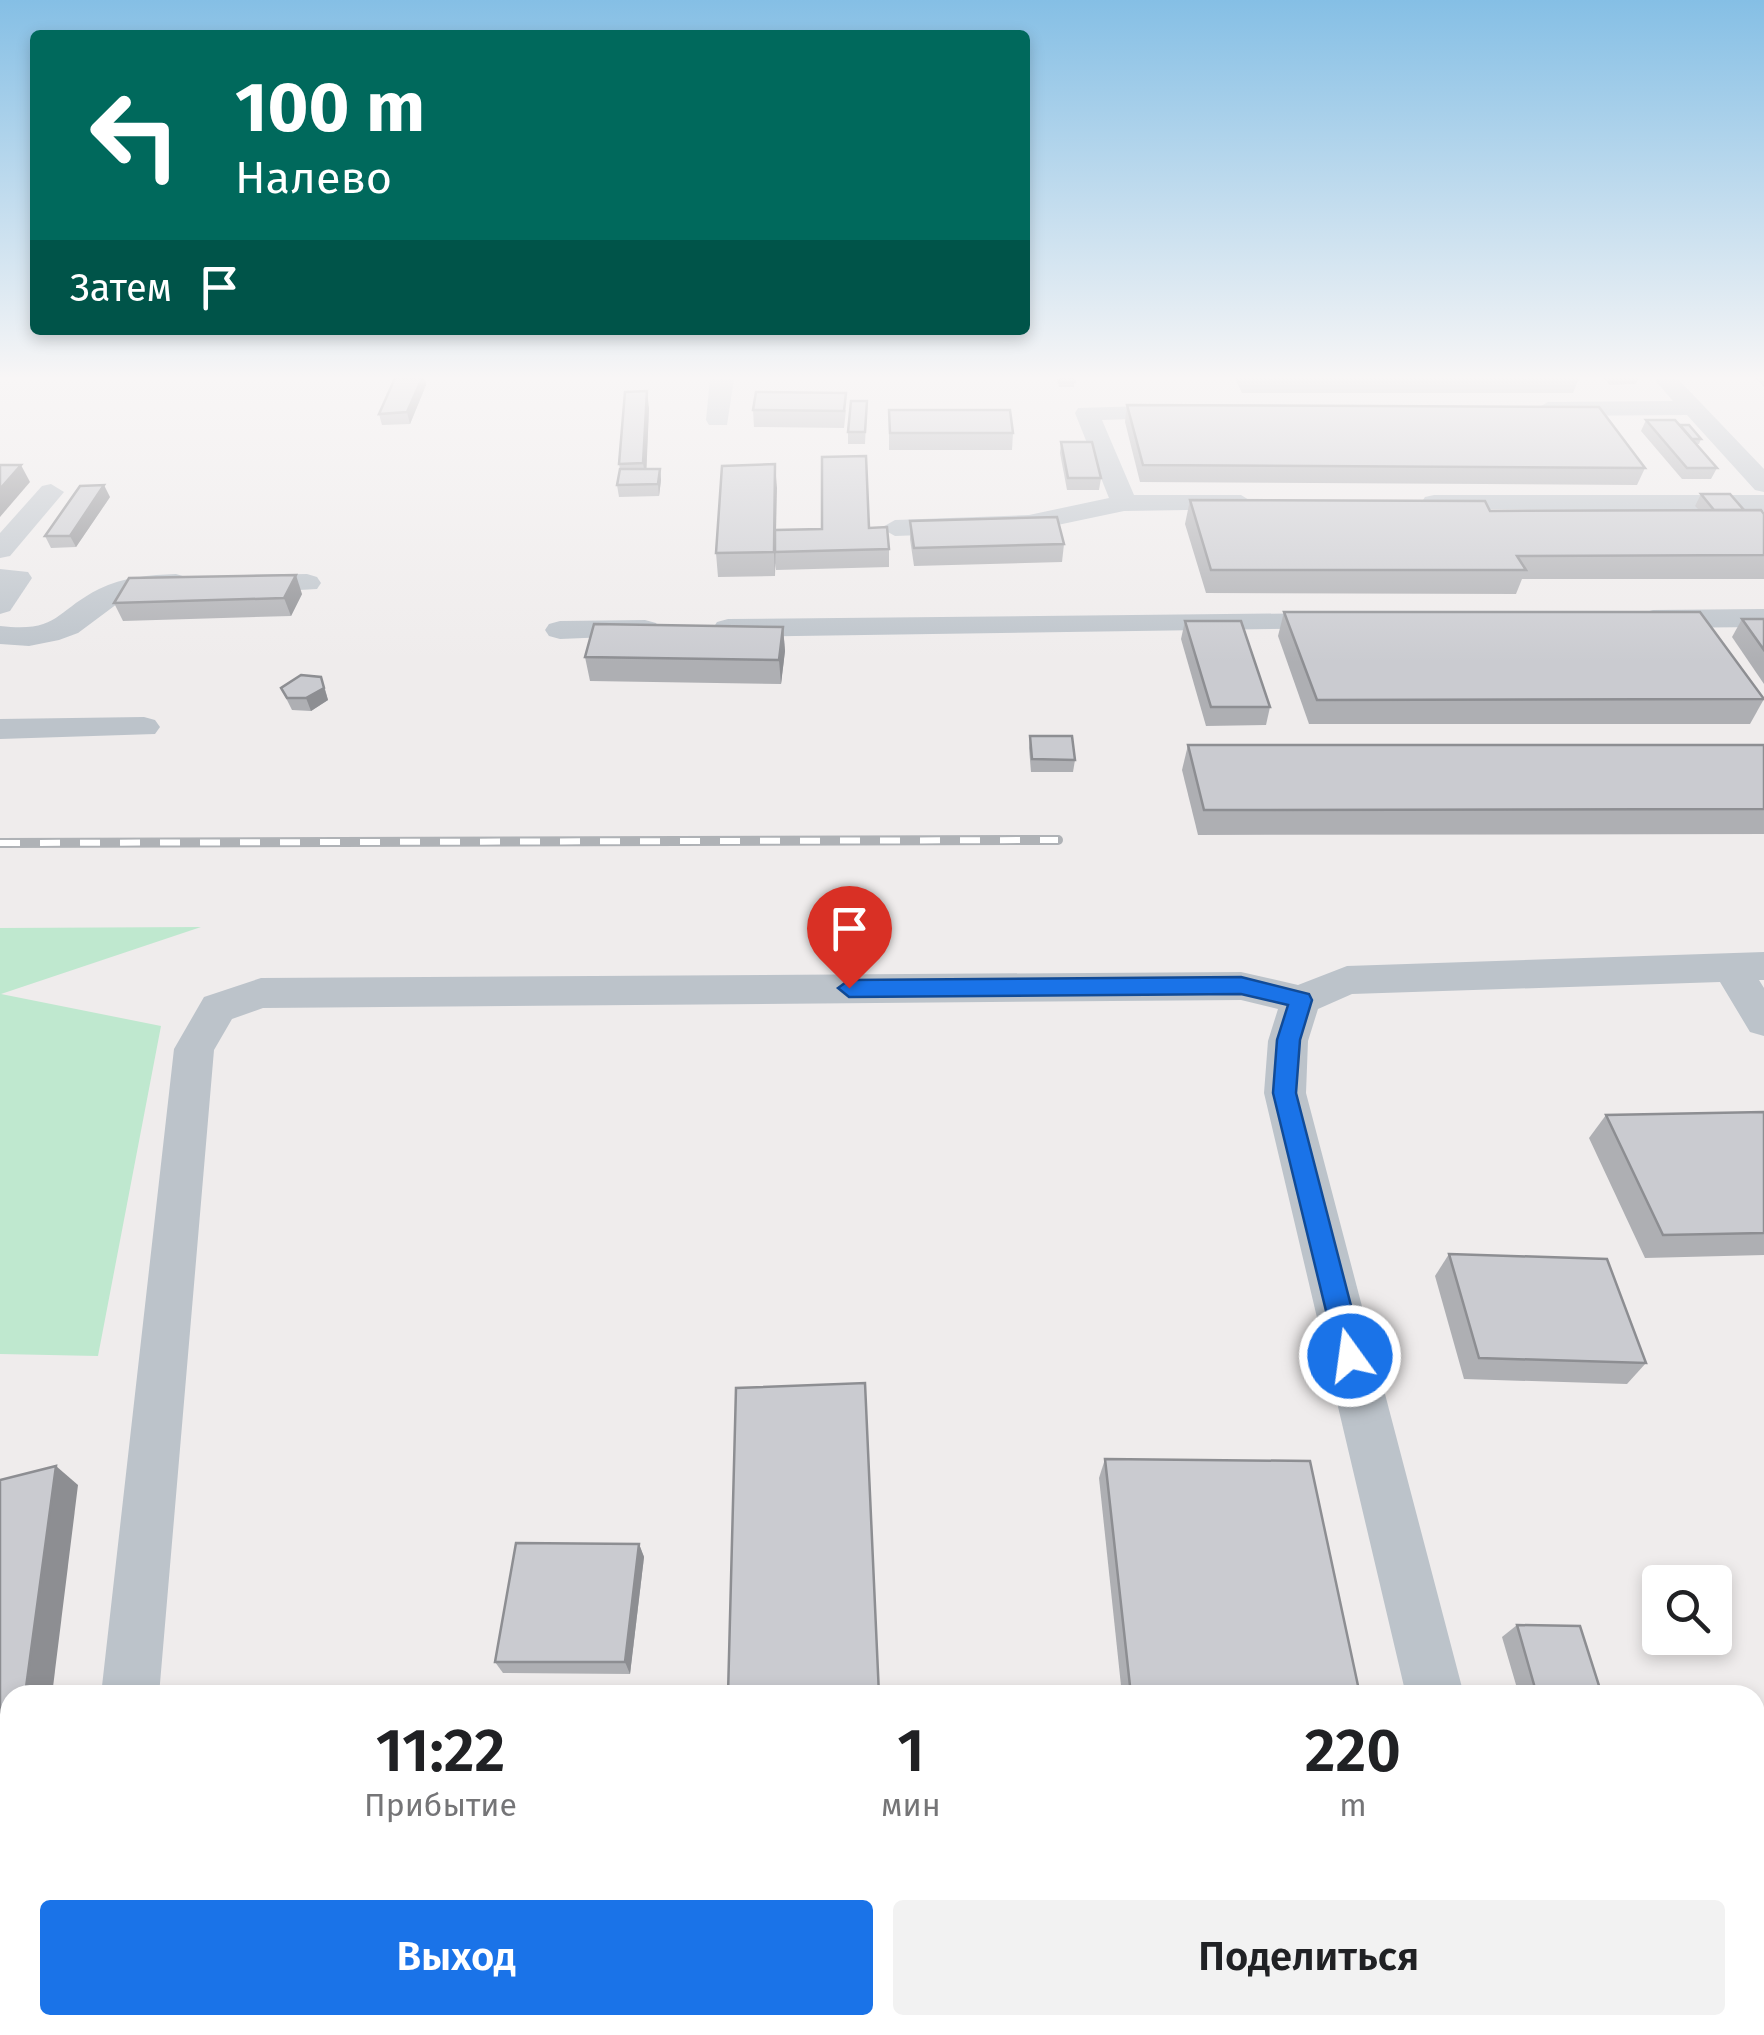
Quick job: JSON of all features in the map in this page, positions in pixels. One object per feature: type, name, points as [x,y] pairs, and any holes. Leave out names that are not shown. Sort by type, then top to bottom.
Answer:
[{"type":"street","points":[[1112,474],[1124,503]]},
{"type":"street","points":[[0,550],[51,492]]},
{"type":"street","points":[[895,528],[1028,523],[1124,503],[1264,503]]},
{"type":"street","points":[[1404,503],[1764,503]]},
{"type":"street","points":[[0,578],[18,578],[0,605]]},
{"type":"street","points":[[0,636],[21,639],[71,625],[104,597],[134,585],[307,583]]},
{"type":"street","points":[[1626,619],[1764,618]]},
{"type":"street","points":[[560,630],[1370,622]]},
{"type":"street","points":[[0,729],[144,727]]},
{"type":"street","points":[[131,1685],[194,1049],[218,1008],[262,993],[341,992],[1241,986],[1301,1000],[1347,980],[1747,966],[1764,1021]]},
{"type":"street","points":[[1301,1000],[1288,1040],[1284,1093],[1432,1685]]},
{"type":"green space","points":[[201,927],[1,994],[161,1026],[98,1356],[0,1354],[0,928]]},
{"type":"building","points":[[0,474],[13,474],[0,489]]},
{"type":"building","points":[[619,474],[659,474],[658,484],[617,485]]},
{"type":"building","points":[[721,474],[775,474],[774,552],[716,553]]},
{"type":"building","points":[[822,474],[867,474],[869,528],[887,527],[889,549],[775,552],[775,530],[822,529]]},
{"type":"building","points":[[1067,474],[1100,474],[1101,478],[1068,478]]},
{"type":"building","points":[[104,485],[70,536],[45,536],[80,486]]},
{"type":"building","points":[[1701,494],[1730,494],[1744,510],[1714,510]]},
{"type":"building","points":[[1190,500],[1485,501],[1490,511],[1761,510],[1764,555],[1517,556],[1526,570],[1211,570]]},
{"type":"building","points":[[1057,517],[1064,544],[914,548],[910,521]]},
{"type":"building","points":[[296,575],[284,598],[114,603],[129,578]]},
{"type":"building","points":[[1284,612],[1700,612],[1764,699],[1317,700]]},
{"type":"building","points":[[1742,619],[1764,619],[1764,650]]},
{"type":"building","points":[[1185,621],[1241,621],[1270,707],[1211,707]]},
{"type":"building","points":[[594,624],[783,627],[779,660],[585,657]]},
{"type":"building","points":[[301,675],[321,677],[324,688],[306,698],[287,698],[281,688]]},
{"type":"building","points":[[1030,736],[1072,736],[1075,760],[1032,759]]},
{"type":"building","points":[[1188,745],[1764,745],[1764,809],[1204,810]]},
{"type":"building","points":[[1764,1112],[1764,1233],[1663,1235],[1606,1115]]},
{"type":"building","points":[[1449,1254],[1607,1259],[1646,1363],[1479,1358]]},
{"type":"building","points":[[865,1383],[879,1685],[728,1685],[736,1388]]},
{"type":"building","points":[[1105,1459],[1310,1461],[1358,1685],[1130,1685]]},
{"type":"building","points":[[56,1466],[26,1685],[0,1685],[0,1480]]},
{"type":"building","points":[[516,1543],[639,1544],[625,1662],[495,1662]]},
{"type":"building","points":[[1517,1625],[1580,1626],[1599,1685],[1534,1685]]},
{"type":"railway","points":[[0,843],[1058,840]]},
{"type":"route","points":[[849,988],[1241,986],[1301,1000],[1288,1040],[1284,1093],[1350,1356]]}]
